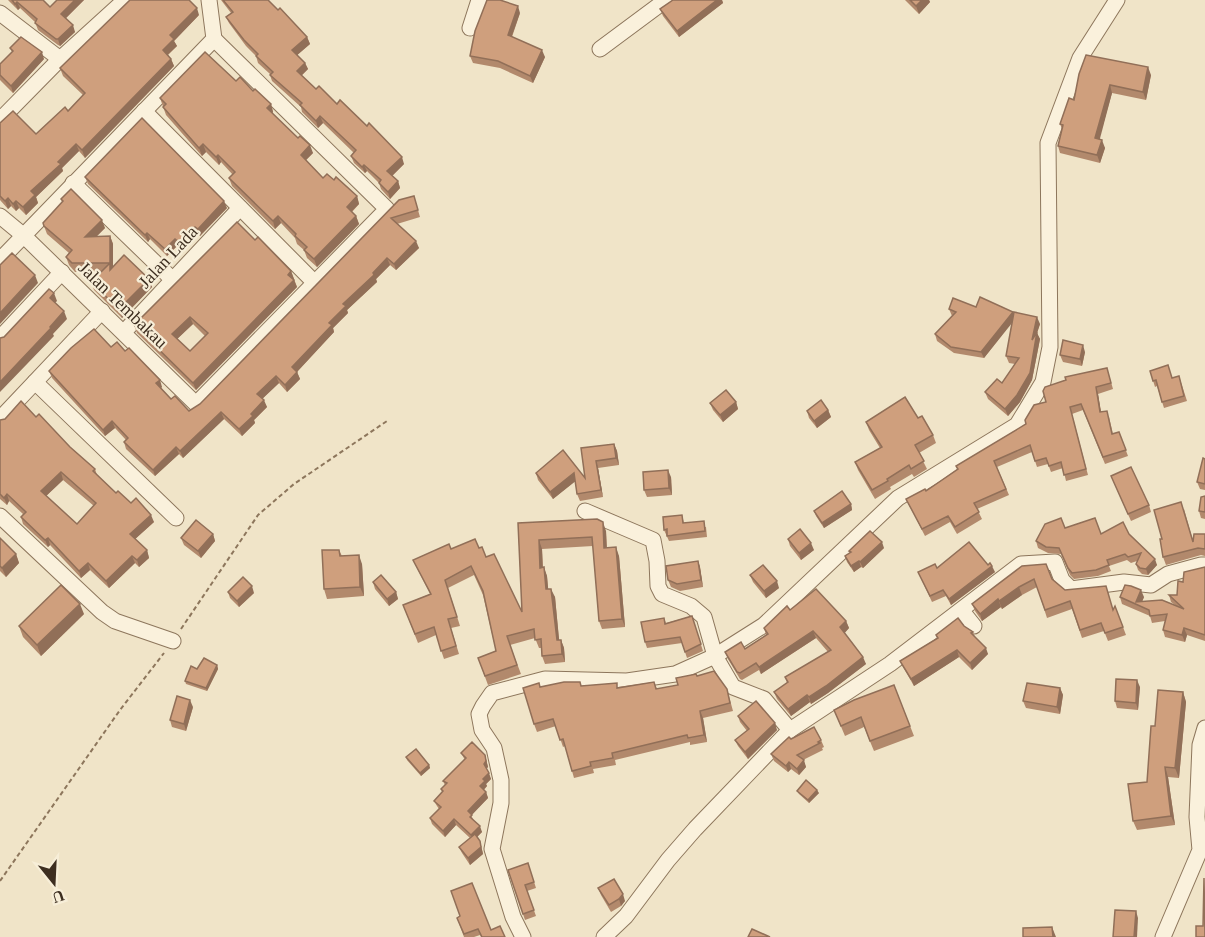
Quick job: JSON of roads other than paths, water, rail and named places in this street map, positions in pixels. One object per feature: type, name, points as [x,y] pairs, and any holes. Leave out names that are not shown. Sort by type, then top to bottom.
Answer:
[{"type":"street","points":[[0,120],[60,59],[125,0]]},
{"type":"street","points":[[144,111],[314,282],[387,209],[214,39],[209,0]]},
{"type":"street","points":[[470,28],[478,0]]},
{"type":"street","points":[[600,49],[666,0]]},
{"type":"street","points":[[523,937],[513,917],[492,849],[501,803],[501,780],[495,748],[483,730],[479,714],[483,706],[492,693],[545,680],[627,681],[675,674],[715,656],[764,626],[898,498],[1017,425],[1043,382],[1050,347],[1048,143],[1080,58],[1117,0]]},
{"type":"street","points":[[0,13],[60,59]]},
{"type":"street","points":[[0,260],[214,39]]},
{"type":"street","points":[[73,183],[173,280]]},
{"type":"street","name":"Jalan Lada","points":[[124,332],[240,208]]},
{"type":"street","name":"Jalan Tembakau","points":[[0,216],[62,272],[196,404],[314,282]]},
{"type":"street","points":[[0,338],[62,272]]},
{"type":"street","points":[[0,419],[102,311]]},
{"type":"street","points":[[35,382],[177,518]]},
{"type":"street","points":[[585,511],[654,540],[658,586],[662,594],[691,606],[704,617],[715,656],[733,687],[764,699],[790,730]]},
{"type":"street","points":[[0,516],[102,612],[115,621],[173,641]]},
{"type":"street","points":[[604,937],[626,916],[668,860],[695,829],[790,730],[890,664],[1021,564],[1055,562],[1062,580],[1071,589],[1124,582],[1151,585],[1168,574],[1205,565]]},
{"type":"street","points":[[962,610],[974,626]]},
{"type":"street","points":[[1163,937],[1200,850],[1197,817],[1200,745],[1205,728]]}]
